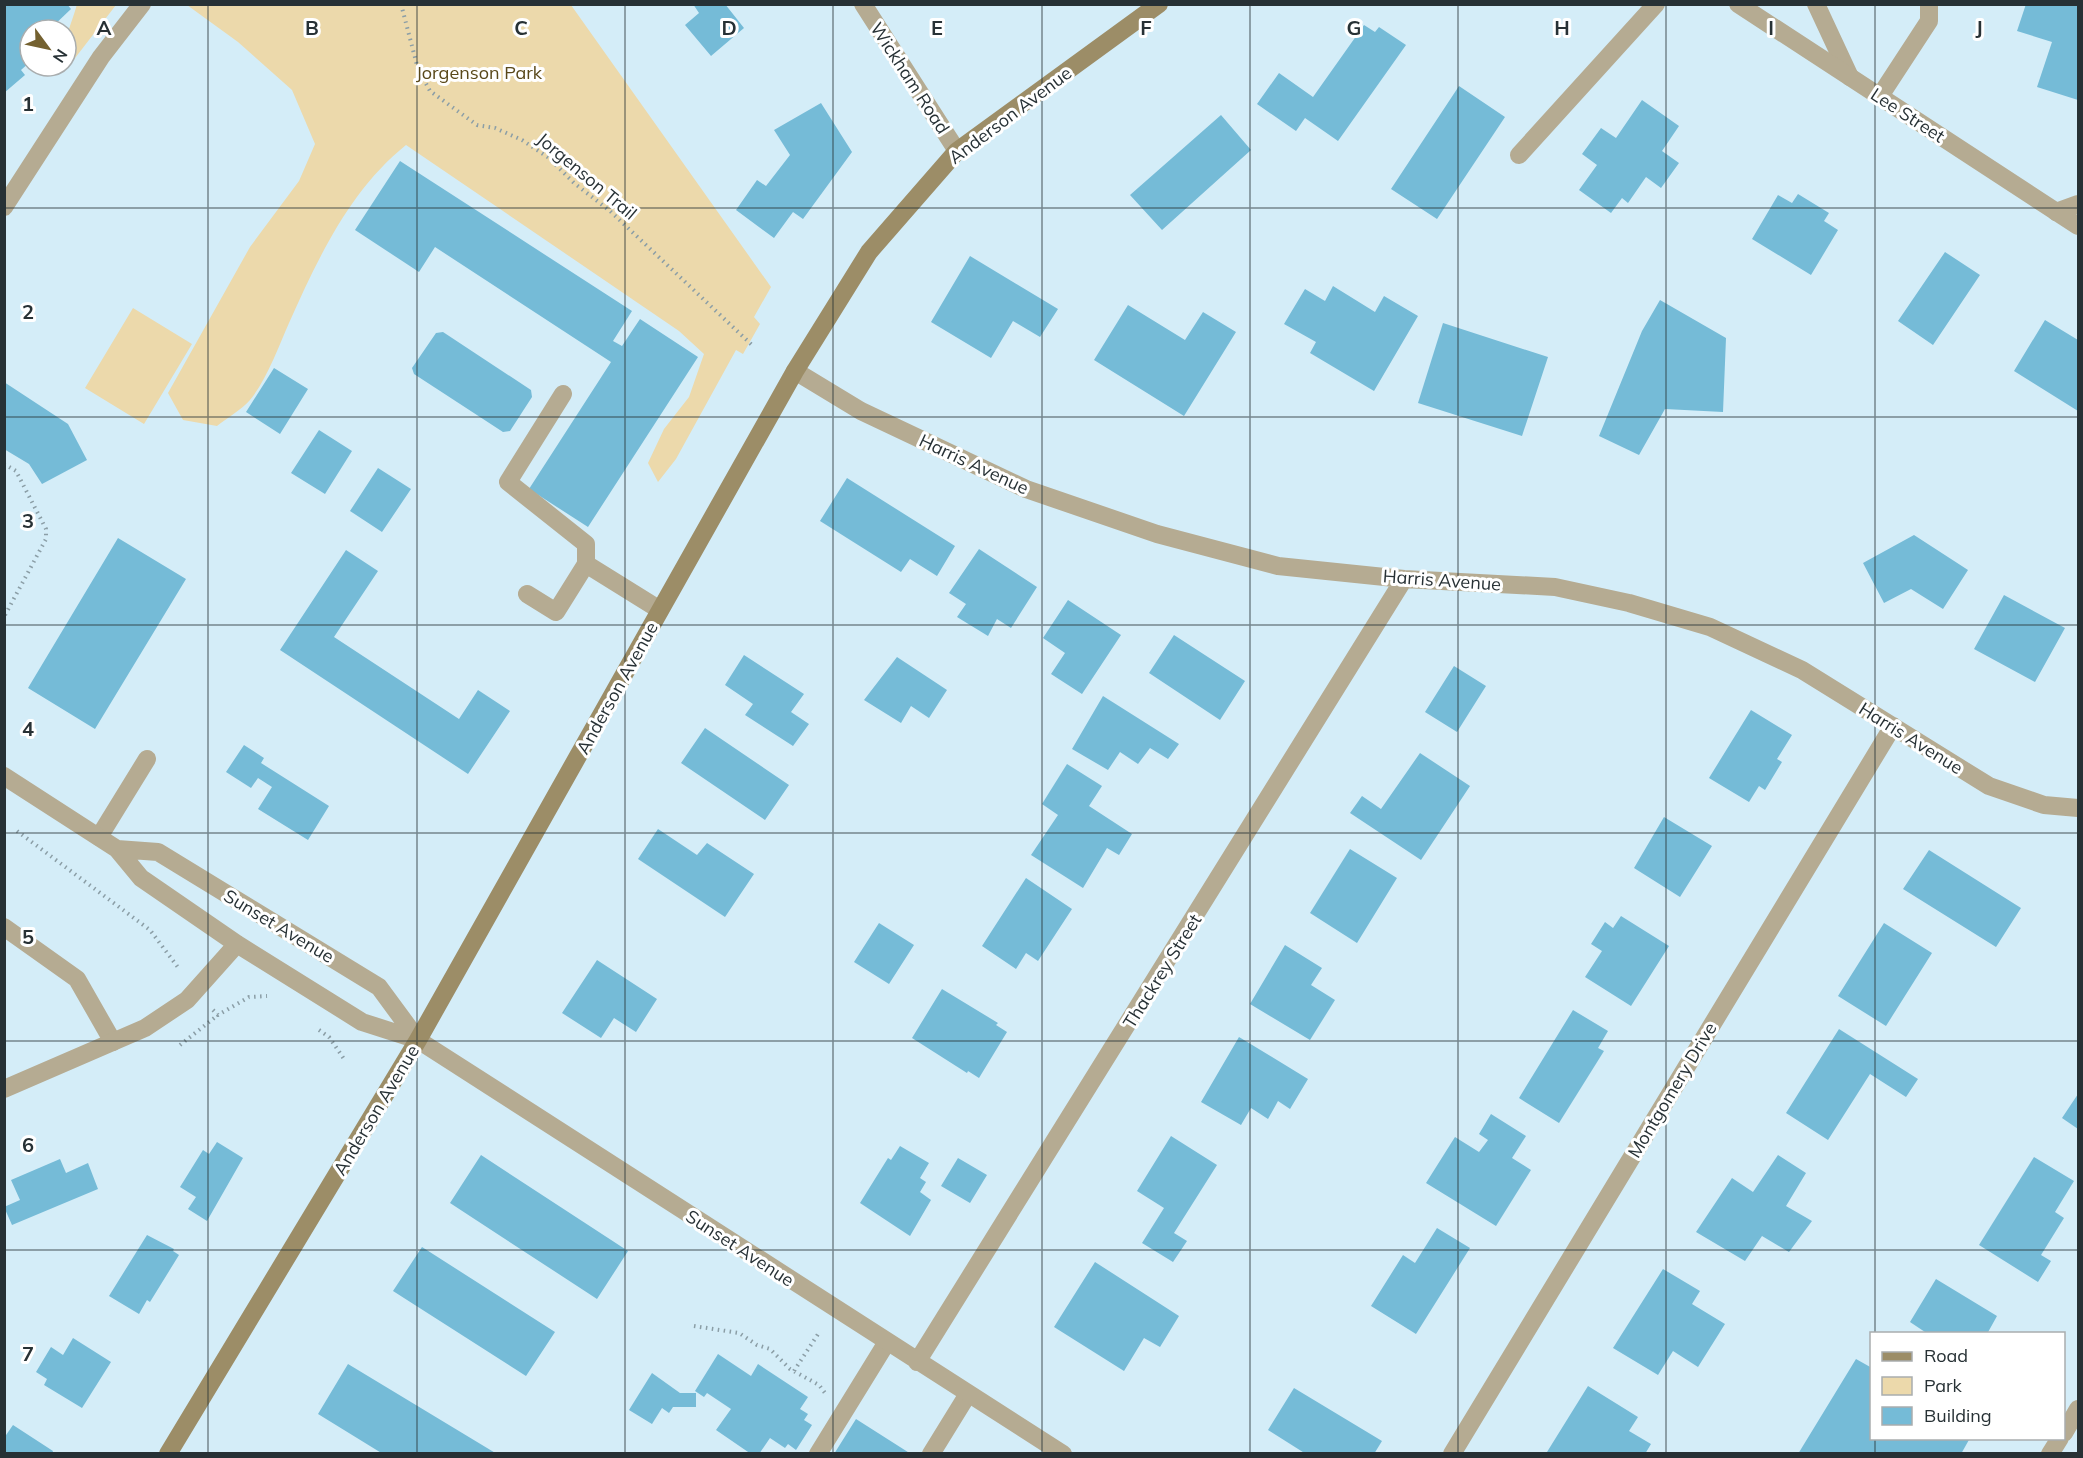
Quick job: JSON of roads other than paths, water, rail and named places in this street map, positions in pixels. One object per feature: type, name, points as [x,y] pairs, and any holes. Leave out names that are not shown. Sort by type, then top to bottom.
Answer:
[{"type":"main road","name":"Anderson Avenue","points":[[168,1454],[418,1040],[795,371],[869,252],[957,151],[1159,4]]},
{"type":"street","points":[[4,207],[101,57],[142,4]]},
{"type":"street","name":"Wickham Road","points":[[863,4],[957,151]]},
{"type":"street","points":[[1519,155],[1656,4]]},
{"type":"street","name":"Lee Street","points":[[1738,4],[2079,226]]},
{"type":"street","points":[[1816,4],[1850,77]]},
{"type":"street","points":[[1880,96],[1929,21],[1929,4]]},
{"type":"street","points":[[2056,212],[2079,204]]},
{"type":"street","name":"Harris Avenue","points":[[795,371],[861,411],[1026,489],[1157,534],[1278,566],[1404,579],[1556,587],[1629,603],[1710,627],[1802,670],[1989,786],[2044,805],[2079,808]]},
{"type":"street","points":[[527,594],[555,612],[586,564],[586,544],[508,482],[563,394]]},
{"type":"street","points":[[586,564],[660,610]]},
{"type":"street","name":"Thackrey Street","points":[[917,1362],[1404,579]]},
{"type":"street","name":"Montgomery Drive","points":[[1452,1454],[1893,726]]},
{"type":"street","points":[[99,837],[147,759]]},
{"type":"street","name":"Sunset Avenue","points":[[4,776],[117,849],[141,878],[237,944],[362,1022],[418,1040],[1062,1454]]},
{"type":"street","name":"Sunset Avenue","points":[[117,849],[158,852],[379,987],[418,1040]]},
{"type":"street","points":[[4,927],[77,979],[113,1042]]},
{"type":"street","points":[[4,1089],[145,1028],[187,1000],[237,944]]},
{"type":"street","points":[[818,1454],[887,1342]]},
{"type":"street","points":[[931,1454],[968,1394]]},
{"type":"street","points":[[2065,1431],[2079,1409]]},
{"type":"street","points":[[2050,1454],[2059,1440]]},
{"type":"park label","name":"Jorgenson Park","points":[[479,72]]}]
